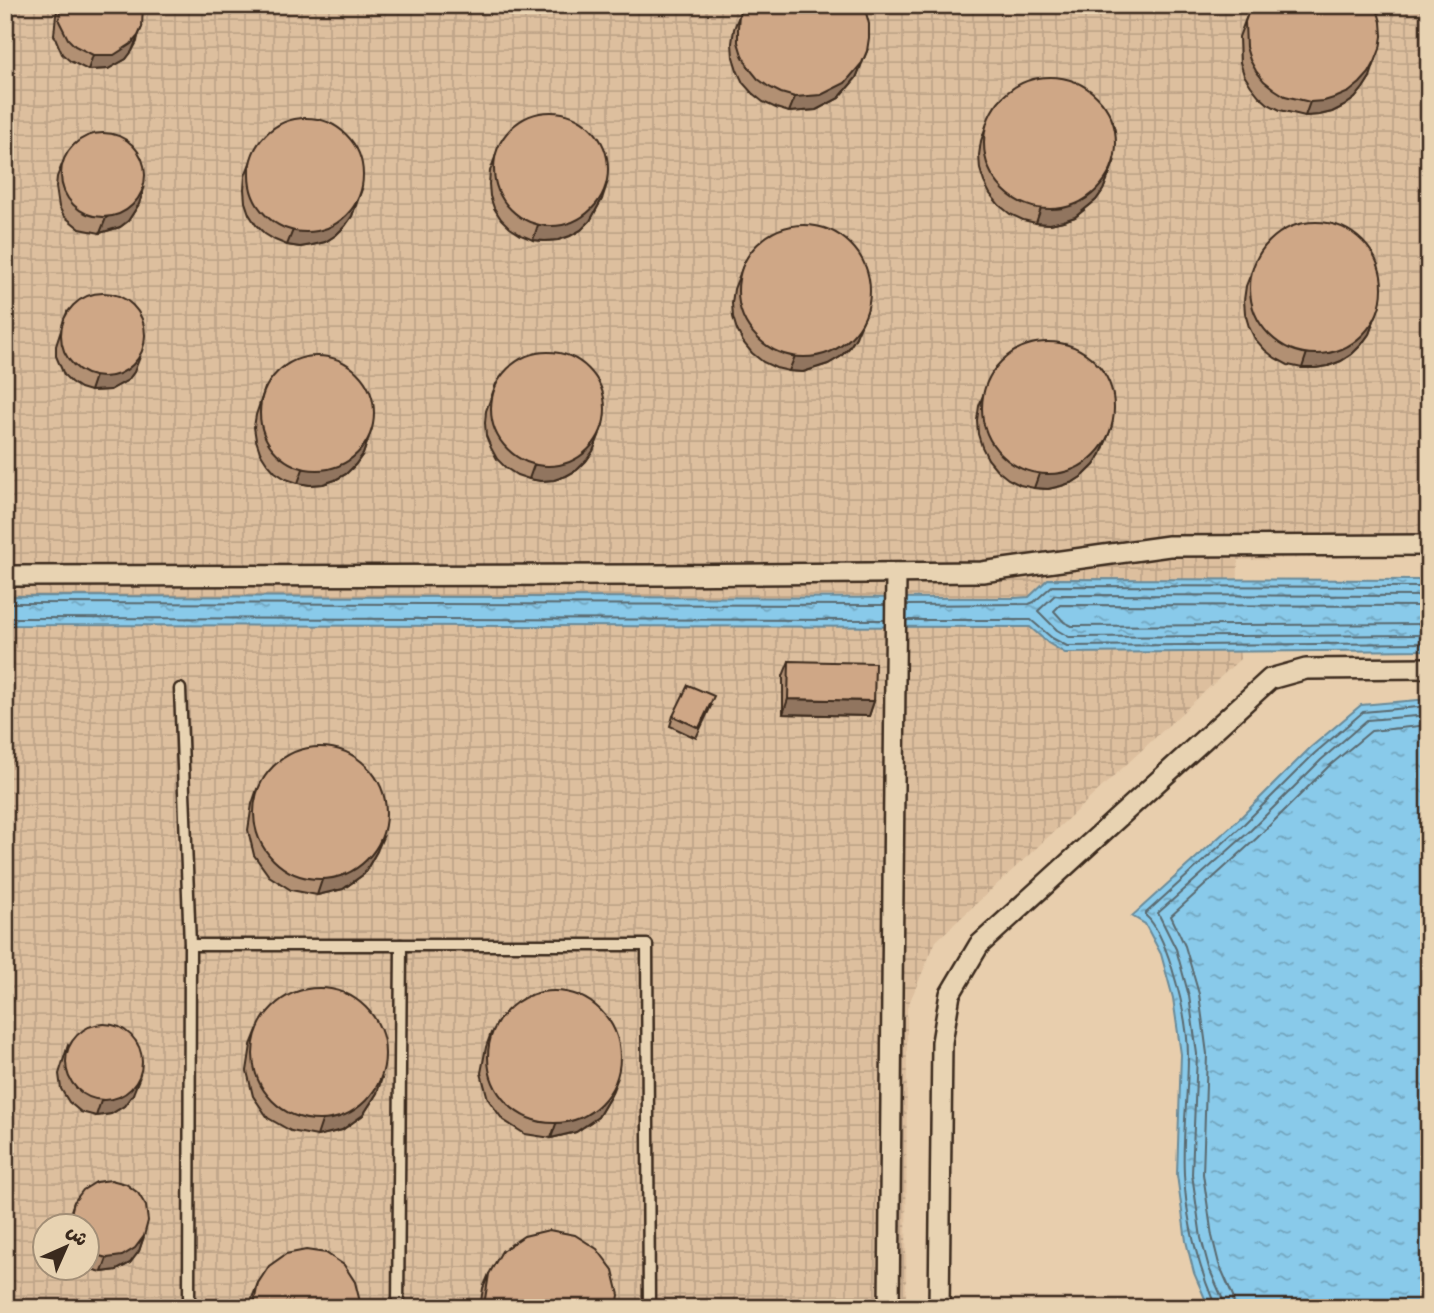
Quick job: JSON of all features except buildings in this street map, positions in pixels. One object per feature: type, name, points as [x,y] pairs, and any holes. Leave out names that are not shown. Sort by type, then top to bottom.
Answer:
[{"type":"street","points":[[5,576],[659,575],[895,581],[1169,546],[1429,545]]},
{"type":"street","points":[[889,1308],[895,581]]},
{"type":"street","points":[[939,1308],[942,1042],[950,994],[979,945],[1270,679],[1306,669],[1429,668]]},
{"type":"lane","points":[[180,689],[190,944],[189,1308]]},
{"type":"lane","points":[[190,944],[646,945],[649,1308]]},
{"type":"lane","points":[[398,1308],[401,945]]},
{"type":"shaded area","points":[[5,5],[1429,5],[1429,555],[1238,560],[1237,620],[1240,659],[936,941],[907,1008],[906,1308],[5,1308]]},
{"type":"water","points":[[1048,579],[1429,580],[1429,650],[1065,653],[1048,643],[1030,627],[5,625],[5,596],[1014,598],[1029,597]]},
{"type":"water","points":[[1429,699],[1429,1308],[1209,1308],[1194,1273],[1186,1241],[1177,1175],[1181,1054],[1173,998],[1161,954],[1145,924],[1132,916],[1239,819],[1310,748],[1361,705]]}]
